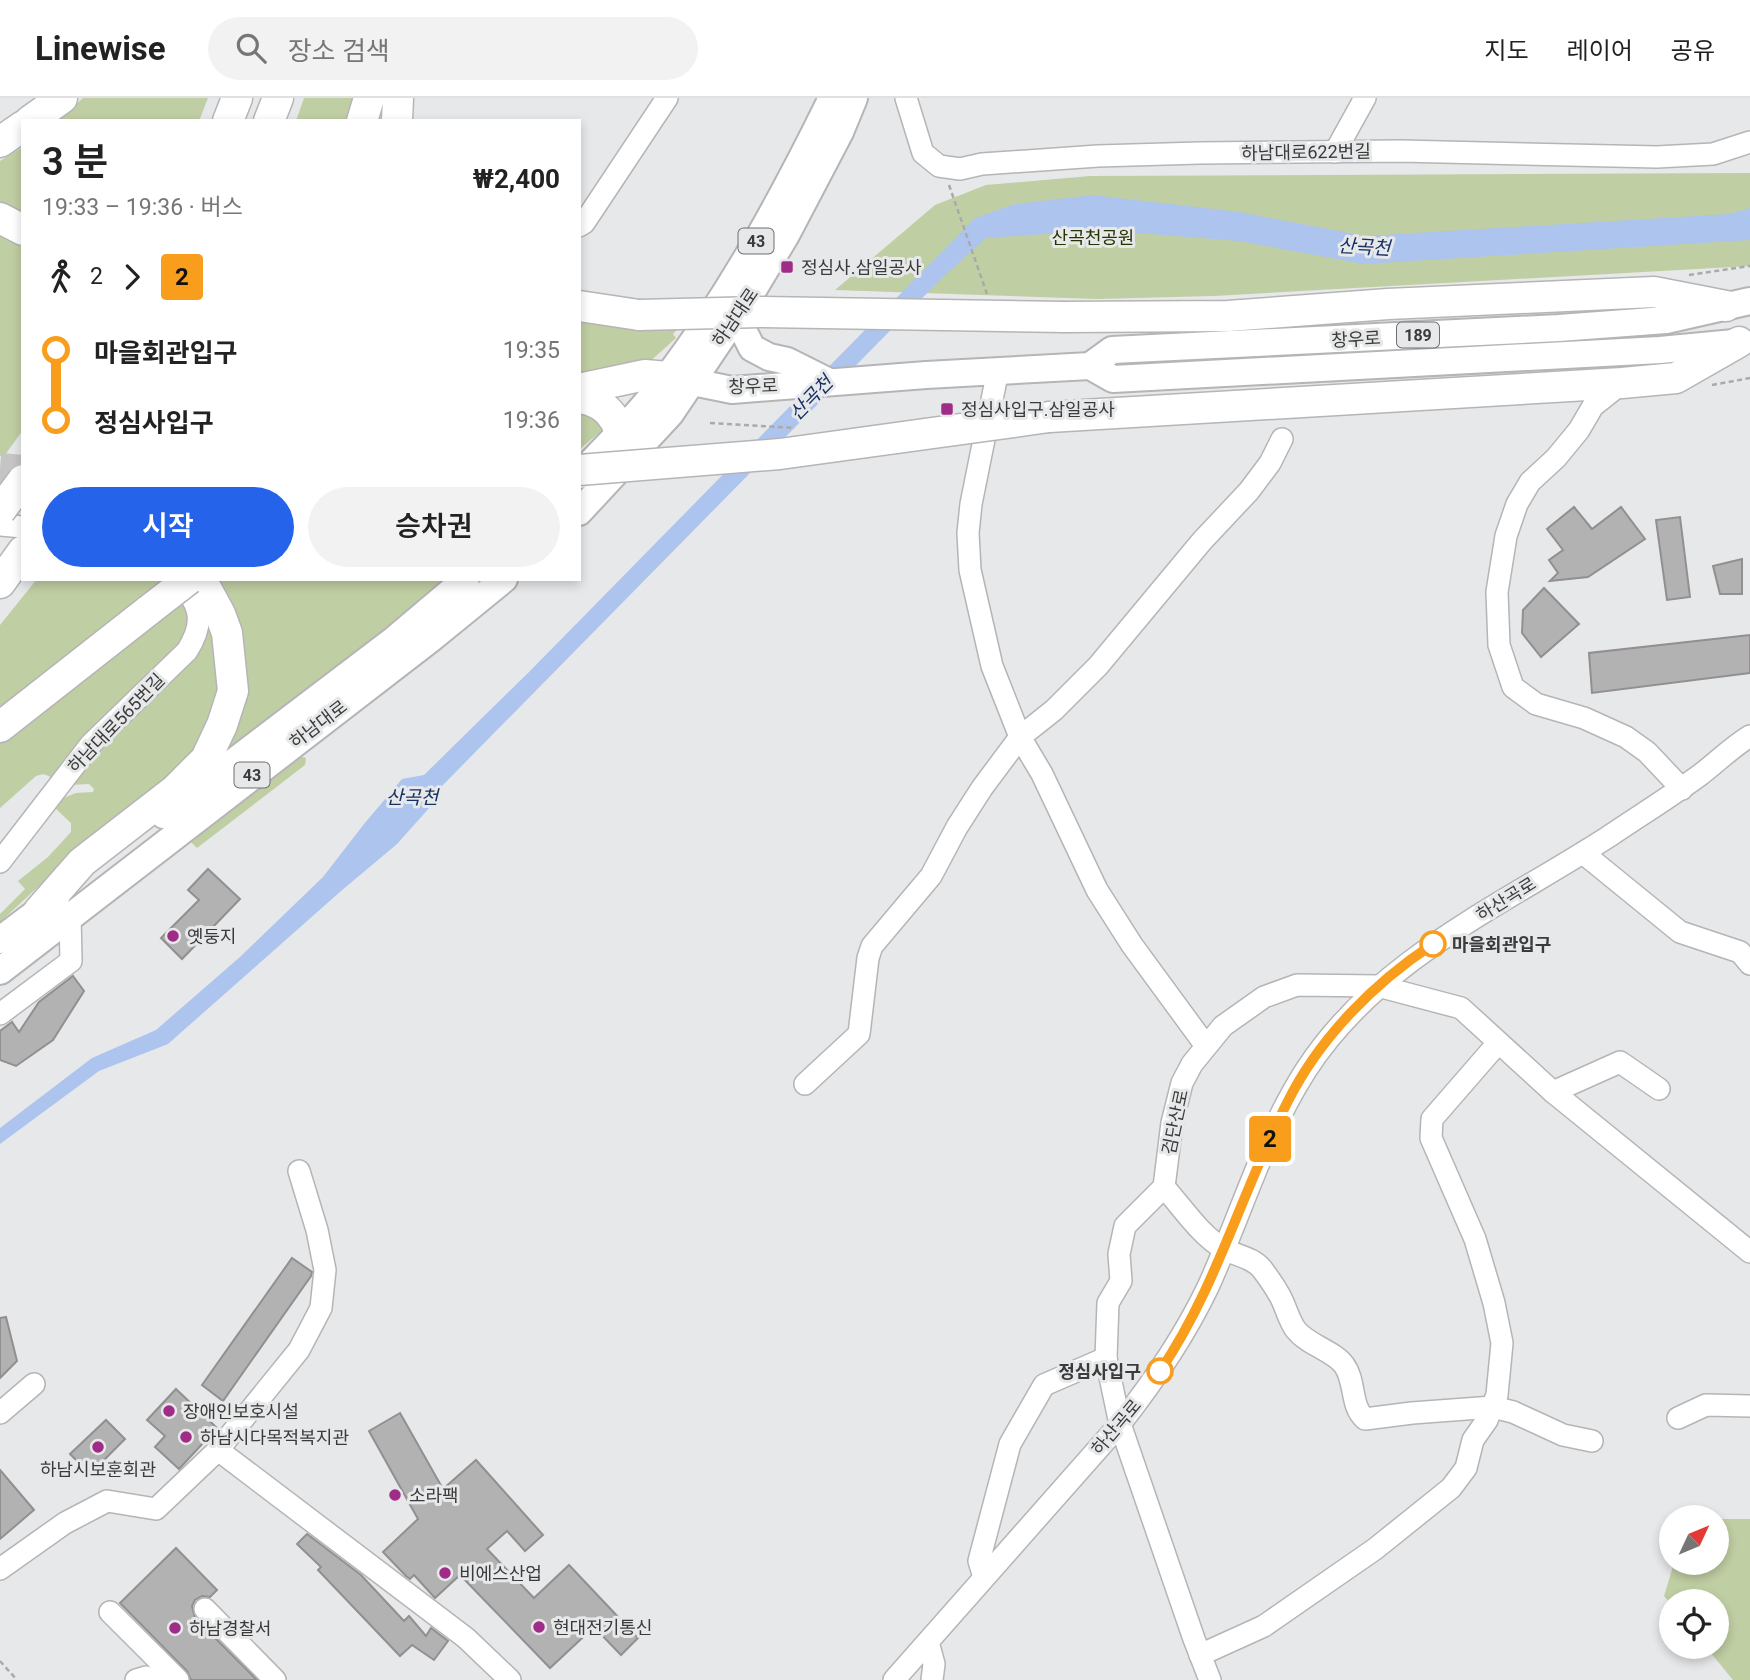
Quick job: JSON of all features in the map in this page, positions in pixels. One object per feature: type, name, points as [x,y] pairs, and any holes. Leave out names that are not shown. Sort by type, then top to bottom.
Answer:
[{"type":"highway","points":[[33,119],[62,98]]},
{"type":"highway","points":[[230,119],[237,98]]},
{"type":"highway","points":[[270,119],[278,98]]},
{"type":"highway","points":[[363,119],[369,98]]},
{"type":"highway","points":[[397,119],[398,98]]},
{"type":"highway","points":[[0,142],[21,127]]},
{"type":"highway","points":[[0,218],[21,229]]},
{"type":"highway","points":[[581,315],[760,312],[1065,317],[1228,316],[1388,304],[1654,292],[1738,303]]},
{"type":"highway","points":[[581,306],[639,315]]},
{"type":"highway","points":[[581,472],[780,454],[1049,417],[1676,378],[1745,341]]},
{"type":"highway","points":[[581,389],[645,375],[679,380]]},
{"type":"highway","points":[[581,398],[597,402],[608,409],[616,419],[621,432],[624,463]]},
{"type":"highway","points":[[0,511],[21,483]]},
{"type":"highway","points":[[0,583],[21,554]]},
{"type":"highway","points":[[0,727],[186,581]]},
{"type":"highway","points":[[39,911],[82,862],[175,790],[206,759],[222,725],[233,691],[227,633],[216,605],[202,581]]},
{"type":"main road","name":"하남대로","points":[[581,510],[670,414],[679,380],[832,98]]},
{"type":"main road","name":"하남대로","points":[[581,470],[679,380],[747,300],[786,234],[840,132],[854,98]]},
{"type":"main road","points":[[747,300],[742,320],[744,335],[756,352],[788,361],[827,381]]},
{"type":"main road","name":"창우로","points":[[1090,366],[1112,350],[1559,328],[1666,320],[1738,303]]},
{"type":"main road","name":"창우로","points":[[679,380],[732,390],[926,374],[1090,366],[1113,379],[1647,351],[1745,341]]},
{"type":"main road","name":"하남대로","points":[[0,940],[395,639],[464,581]]},
{"type":"main road","name":"하남대로","points":[[0,971],[433,637],[501,581]]},
{"type":"street","points":[[581,225],[667,98]]},
{"type":"street","name":"하남대로622번길","points":[[906,98],[923,153],[939,166],[960,169],[982,164],[1098,156],[1335,152],[1657,158],[1713,153],[1750,142]]},
{"type":"street","points":[[1335,152],[1365,98]]},
{"type":"street","points":[[998,370],[971,504],[968,533],[970,570],[992,666],[1020,737],[1042,774],[1097,890],[1132,945],[1206,1046]]},
{"type":"street","points":[[1622,383],[1593,406],[1579,430],[1556,458],[1530,482],[1517,504],[1506,536],[1497,592],[1499,645],[1513,687],[1536,704],[1584,718],[1626,737],[1647,752],[1682,789]]},
{"type":"street","points":[[805,1084],[859,1034],[868,958],[872,946],[931,876],[964,817],[1020,737],[1054,710],[1098,666],[1185,561],[1249,491],[1270,463],[1282,439]]},
{"type":"street","points":[[0,525],[21,527]]},
{"type":"street","name":"하남대로565번길","points":[[0,862],[91,744],[187,651],[197,635],[198,617],[193,597],[180,581]]},
{"type":"street","name":"하산곡로","points":[[894,1680],[1120,1424],[1150,1386],[1182,1336],[1224,1248],[1287,1101],[1344,1021],[1378,986],[1439,940],[1583,853],[1682,789],[1750,736]]},
{"type":"street","points":[[1583,853],[1680,932],[1740,952],[1750,964]]},
{"type":"street","points":[[0,1014],[71,961],[70,915]]},
{"type":"street","name":"검단산로","points":[[1164,1187],[1172,1123],[1182,1083],[1192,1064],[1223,1026],[1264,998],[1297,985],[1378,986],[1461,1008],[1553,1092],[1750,1252]]},
{"type":"street","points":[[1200,1655],[1264,1626],[1375,1549],[1451,1488],[1466,1468],[1477,1432],[1497,1395],[1502,1343],[1494,1303],[1475,1239],[1431,1138],[1432,1119],[1498,1043]]},
{"type":"street","points":[[1553,1092],[1620,1062],[1659,1089]]},
{"type":"street","points":[[0,1569],[65,1523],[107,1501],[156,1509],[218,1450],[299,1350],[321,1308],[325,1270],[317,1230],[299,1171]]},
{"type":"street","points":[[1210,1680],[1120,1424],[1106,1358],[1108,1303],[1121,1281],[1119,1254],[1125,1226],[1164,1187],[1200,1228],[1224,1248],[1246,1257],[1260,1267],[1279,1294],[1295,1329],[1343,1363],[1353,1384],[1360,1415],[1365,1419],[1493,1406],[1513,1412],[1563,1435],[1592,1441]]},
{"type":"street","points":[[984,1577],[979,1561],[1010,1444],[1044,1385],[1106,1358]]},
{"type":"street","points":[[0,1413],[34,1384]]},
{"type":"street","points":[[1678,1418],[1706,1405],[1750,1406]]},
{"type":"street","points":[[218,1450],[466,1638],[510,1680]]},
{"type":"street","points":[[205,1609],[275,1680]]},
{"type":"street","points":[[110,1612],[178,1680]]},
{"type":"street","points":[[928,1642],[934,1664],[932,1680]]},
{"type":"street","points":[[136,1680],[146,1677],[158,1680]]},
{"type":"path","points":[[950,190],[989,300]]},
{"type":"path","points":[[710,423],[770,426]]},
{"type":"path","points":[[0,1661],[17,1680]]},
{"type":"green space","points":[[83,98],[208,98],[200,119],[60,119]]},
{"type":"green space","points":[[304,98],[358,98],[352,119],[297,119]]},
{"type":"green space","points":[[21,148],[21,216],[0,207],[0,161]]},
{"type":"green space","name":"산곡천공원","points":[[1750,173],[1750,266],[1214,296],[1097,299],[835,290],[935,205],[986,185],[1090,176]]},
{"type":"green space","points":[[0,231],[21,244],[21,433],[5,455],[0,456]]},
{"type":"green space","points":[[581,320],[681,325],[673,334],[676,338],[646,365],[581,377]]},
{"type":"green space","points":[[581,412],[597,420],[602,430],[581,448]]},
{"type":"green space","points":[[35,581],[166,581],[0,714],[0,625]]},
{"type":"green space","points":[[216,581],[445,581],[223,754],[240,692],[243,660],[237,623]]},
{"type":"green space","points":[[186,594],[190,600],[188,637],[53,782],[49,776],[36,776],[0,808],[0,738]]},
{"type":"green space","points":[[207,620],[226,671],[201,751],[0,922],[0,914],[25,889],[18,881],[48,857],[71,832],[71,823],[55,808],[56,801],[76,793],[93,792],[94,789],[89,784],[69,785]]},
{"type":"green space","points":[[300,756],[306,758],[305,765],[197,848],[188,839]]},
{"type":"green space","points":[[1729,1519],[1750,1519],[1750,1680],[1733,1680],[1716,1659],[1729,1659],[1729,1589],[1666,1589],[1670,1575],[1729,1575]]},
{"type":"water","name":"산곡천","points":[[1093,195],[1239,212],[1365,236],[1729,214],[1750,208],[1750,240],[1364,264],[1239,241],[1100,230],[986,238],[941,279],[439,789],[431,806],[397,844],[168,1044],[99,1071],[0,1144],[0,1128],[92,1058],[156,1030],[240,957],[323,877],[402,779],[424,775],[530,671],[975,218],[1015,204]]},
{"type":"building","points":[[1574,507],[1592,529],[1621,507],[1645,539],[1588,577],[1550,581],[1558,573],[1549,560],[1563,550],[1547,529]]},
{"type":"building","points":[[1680,517],[1690,597],[1667,600],[1656,520]]},
{"type":"building","points":[[1742,559],[1742,594],[1720,594],[1713,566]]},
{"type":"building","points":[[1544,588],[1579,624],[1541,657],[1522,633],[1523,610]]},
{"type":"building","points":[[1750,635],[1750,673],[1592,693],[1589,653]]},
{"type":"building","points":[[208,869],[240,899],[182,959],[161,938],[199,900],[188,890]]},
{"type":"building","points":[[73,976],[84,991],[53,1040],[16,1066],[0,1060],[0,1031],[12,1022],[19,1032],[39,1002]]},
{"type":"building","points":[[292,1258],[312,1272],[311,1276],[223,1401],[202,1385]]},
{"type":"building","points":[[6,1317],[17,1361],[0,1378],[0,1318]]},
{"type":"building","name":"하남시다목적복지관","points":[[176,1389],[217,1428],[179,1469],[155,1447],[165,1436],[147,1420]]},
{"type":"building","points":[[400,1413],[443,1489],[476,1460],[543,1535],[525,1551],[507,1531],[487,1549],[534,1598],[569,1565],[638,1638],[621,1655],[594,1627],[550,1668],[460,1575],[435,1598],[414,1575],[410,1579],[383,1552],[418,1519],[369,1431]]},
{"type":"building","name":"하남시보훈회관","points":[[106,1420],[125,1439],[90,1474],[70,1454]]},
{"type":"building","points":[[0,1470],[34,1510],[0,1539]]},
{"type":"building","points":[[307,1534],[361,1575],[404,1621],[409,1616],[426,1636],[431,1628],[448,1641],[434,1660],[412,1645],[400,1656],[318,1570],[321,1567],[297,1544]]},
{"type":"building","name":"하남경찰서","points":[[176,1548],[217,1590],[210,1597],[202,1596],[195,1600],[192,1606],[195,1618],[257,1680],[191,1680],[187,1671],[120,1603]]},
{"type":"tunnel","points":[[0,468],[21,470]]},
{"type":"bus line","name":"2","points":[[1160,1371],[1208,1287],[1287,1101],[1308,1068],[1344,1021],[1378,986],[1433,944]]},
{"type":"place","name":"정심사.삼일공사","points":[[787,267]]},
{"type":"place","name":"정심사입구.삼일공사","points":[[947,409]]},
{"type":"place","name":"옛둥지","points":[[173,936]]},
{"type":"place","name":"마을회관입구","points":[[1433,944]]},
{"type":"place","name":"정심사입구","points":[[1160,1371]]},
{"type":"place","name":"장애인보호시설","points":[[169,1411]]},
{"type":"place","name":"하남시다목적복지관","points":[[186,1437]]},
{"type":"place","name":"하남시보훈회관","points":[[98,1447]]},
{"type":"place","name":"소라팩","points":[[395,1495]]},
{"type":"place","name":"비에스산업","points":[[445,1573]]},
{"type":"place","name":"현대전기통신","points":[[539,1627]]},
{"type":"place","name":"하남경찰서","points":[[175,1628]]}]
